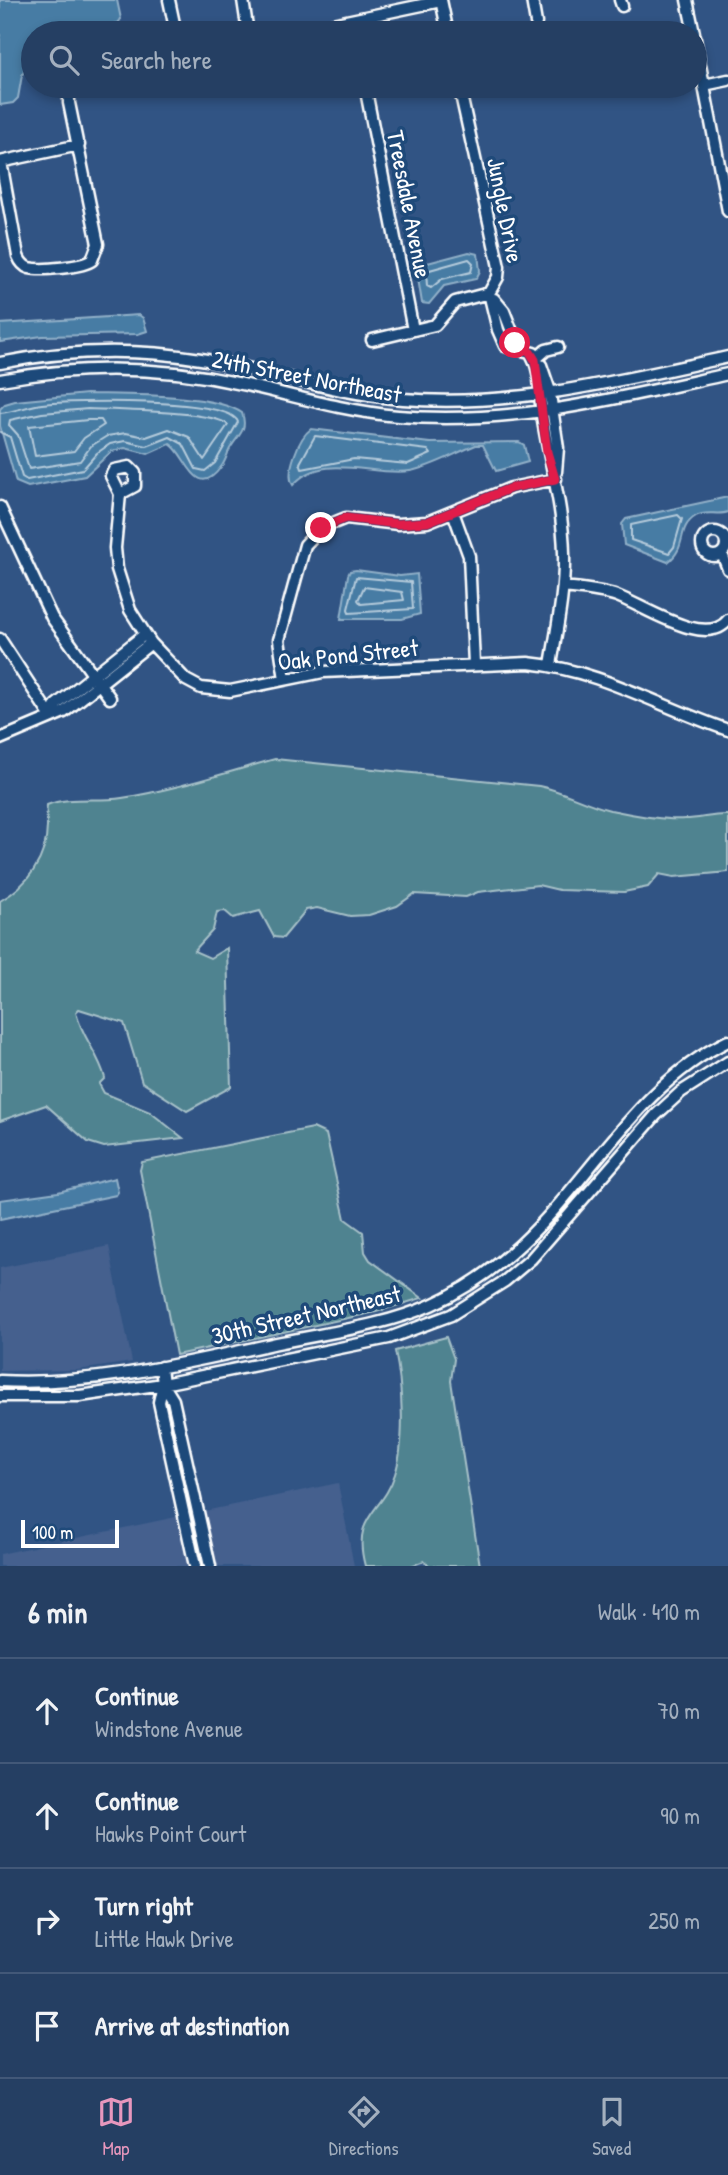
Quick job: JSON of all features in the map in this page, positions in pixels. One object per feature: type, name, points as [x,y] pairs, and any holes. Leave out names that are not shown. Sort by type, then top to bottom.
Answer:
[{"type":"street","points":[[169,0],[173,21]]},
{"type":"street","points":[[243,0],[246,21]]},
{"type":"street","points":[[347,21],[441,0],[445,21]]},
{"type":"street","points":[[532,0],[536,21]]},
{"type":"street","points":[[687,0],[691,21]]},
{"type":"street","points":[[707,84],[728,80]]},
{"type":"street","points":[[69,98],[79,145],[98,249],[95,257],[85,265],[35,269],[20,261],[0,162],[79,145]]},
{"type":"street","name":"Treesdale Avenue","points":[[367,98],[413,330]]},
{"type":"street","name":"Jungle Drive","points":[[372,340],[435,325],[455,302],[489,293],[498,277],[499,267],[463,98]]},
{"type":"street","points":[[706,98],[728,211]]},
{"type":"street","points":[[489,293],[504,311],[518,347],[534,355],[547,395],[563,528],[563,587],[551,665]]},
{"type":"street","points":[[534,355],[558,347]]},
{"type":"street","name":"24th Street Northeast","points":[[0,363],[62,354],[154,354],[199,359],[375,396],[450,401],[547,395],[728,357]]},
{"type":"street","name":"24th Street Northeast","points":[[0,380],[66,371],[152,371],[242,384],[368,413],[431,418],[547,412],[728,374]]},
{"type":"street","points":[[285,679],[279,640],[300,558],[312,535],[332,522],[346,518],[410,525],[453,512],[511,488],[555,479]]},
{"type":"street","name":"Oak Pond Street","points":[[120,494],[115,548],[117,569],[130,610],[147,639],[186,680],[201,688],[230,691],[323,672],[474,664],[551,665],[616,684],[728,730]]},
{"type":"street","points":[[0,507],[51,618],[110,698]]},
{"type":"street","points":[[453,512],[469,556],[474,664]]},
{"type":"street","points":[[722,554],[728,569]]},
{"type":"street","points":[[563,587],[616,596],[695,630],[717,629],[728,620]]},
{"type":"street","points":[[0,639],[3,651],[51,718]]},
{"type":"street","points":[[51,718],[55,705],[96,680],[147,639]]},
{"type":"street","points":[[0,738],[51,718]]},
{"type":"street","points":[[715,725],[728,721]]},
{"type":"street","name":"30th Street Northeast","points":[[0,1381],[76,1381],[160,1367],[376,1323],[429,1306],[456,1293],[512,1253],[645,1101],[693,1061],[728,1041]]},
{"type":"street","name":"30th Street Northeast","points":[[0,1396],[79,1396],[163,1384],[389,1338],[451,1315],[505,1281],[531,1259],[656,1115],[689,1086],[728,1062]]},
{"type":"street","points":[[160,1367],[163,1384],[173,1400],[210,1566]]},
{"type":"street","points":[[163,1384],[159,1402],[195,1566]]},
{"type":"street","points":[[181,1505],[196,1503]]},
{"type":"shaded area","points":[[109,1246],[132,1362],[78,1370],[0,1371],[0,1268]]},
{"type":"shaded area","points":[[338,1483],[354,1566],[0,1566],[0,1554]]},
{"type":"green space","points":[[275,759],[539,786],[610,810],[657,818],[691,819],[728,815],[728,872],[674,877],[659,874],[648,887],[624,892],[559,890],[538,885],[478,892],[466,897],[414,894],[397,906],[369,915],[350,916],[317,908],[306,910],[283,938],[274,937],[260,911],[233,918],[225,911],[217,912],[213,930],[194,951],[210,958],[227,948],[231,1087],[187,1111],[142,1082],[124,1023],[79,1009],[76,1012],[102,1069],[105,1078],[99,1084],[104,1093],[150,1112],[183,1138],[104,1147],[88,1142],[46,1105],[0,1121],[0,901],[19,888],[39,860],[46,838],[47,805],[64,801],[141,795]]},
{"type":"green space","points":[[313,1128],[326,1134],[345,1219],[363,1232],[365,1252],[370,1260],[422,1298],[376,1312],[176,1355],[140,1170],[142,1162]]},
{"type":"green space","points":[[446,1337],[454,1359],[451,1381],[480,1566],[430,1566],[424,1561],[411,1566],[365,1566],[362,1536],[365,1525],[390,1487],[401,1446],[400,1380],[395,1351]]},
{"type":"water","points":[[0,0],[117,0],[120,21],[21,21],[21,81],[18,98],[13,103],[0,105]]},
{"type":"water","points":[[469,252],[478,254],[480,271],[476,279],[444,286],[429,304],[422,303],[416,266]]},
{"type":"water","points":[[139,315],[143,318],[147,331],[138,334],[42,336],[0,342],[0,324]]},
{"type":"water","points":[[87,394],[168,396],[211,402],[229,406],[242,413],[244,424],[221,467],[212,477],[204,480],[192,472],[170,444],[148,454],[125,448],[112,451],[85,476],[28,487],[16,482],[0,426],[0,409],[15,401]]},
{"type":"water","points":[[311,429],[430,443],[519,442],[524,445],[528,462],[496,471],[483,445],[476,445],[410,471],[333,467],[305,475],[293,485],[291,472],[294,456],[302,439]]},
{"type":"water","points":[[728,497],[728,512],[700,514],[690,521],[678,550],[668,562],[624,545],[622,524],[626,519]]},
{"type":"water","points":[[350,571],[400,576],[417,574],[420,614],[402,619],[341,619],[348,575]]},
{"type":"water","points":[[115,1178],[118,1192],[116,1195],[0,1219],[0,1200],[58,1192]]},
{"type":"route","points":[[321,528],[346,518],[410,525],[427,522],[511,488],[555,479],[547,452],[535,360],[530,352],[515,343]]}]
